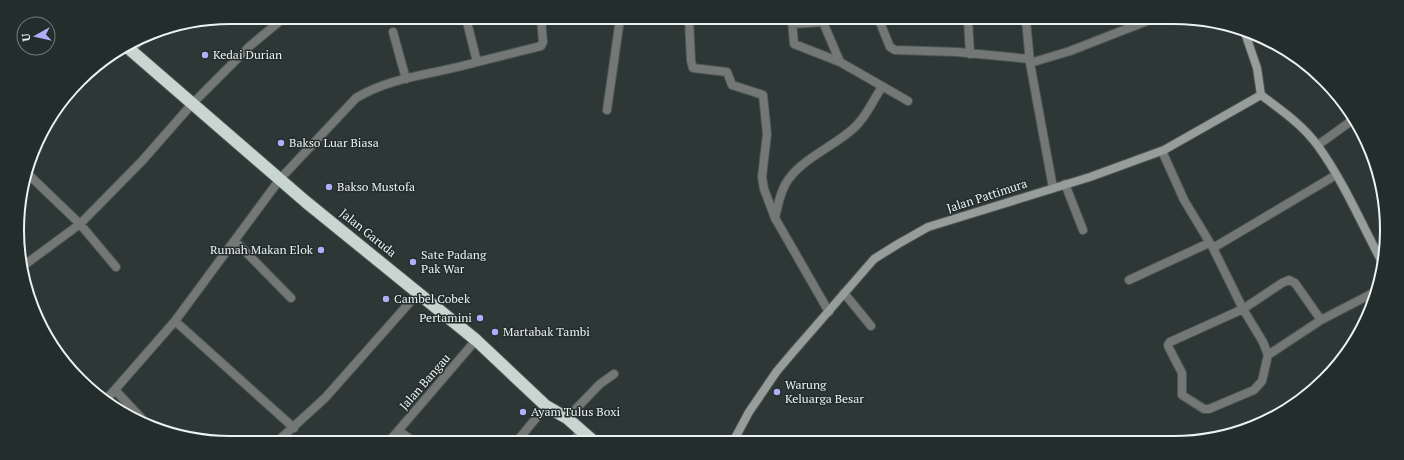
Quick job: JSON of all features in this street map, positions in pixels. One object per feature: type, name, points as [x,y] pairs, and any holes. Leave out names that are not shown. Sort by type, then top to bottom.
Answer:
[{"type":"highway","name":"Jalan Garuda","points":[[131,50],[280,179],[476,340],[546,406],[567,418],[578,435]]},
{"type":"street","points":[[27,263],[80,224],[142,161],[192,104],[251,46],[277,24]]},
{"type":"street","points":[[468,24],[477,62]]},
{"type":"street","points":[[109,396],[175,321],[280,179],[356,98],[380,86],[455,69],[541,46],[543,42],[542,24]]},
{"type":"street","points":[[607,110],[619,24]]},
{"type":"street","points":[[689,24],[692,67],[697,69],[727,72],[732,85],[759,92],[764,98],[767,134],[763,183],[775,218],[829,312]]},
{"type":"street","points":[[792,24],[794,44],[840,62],[879,90],[908,101]]},
{"type":"street","points":[[824,24],[840,62]]},
{"type":"street","points":[[882,24],[892,49],[970,54],[1030,61],[1090,44],[1140,24]]},
{"type":"street","points":[[968,24],[970,54]]},
{"type":"street","points":[[1026,24],[1030,61],[1053,188]]},
{"type":"street","points":[[393,32],[406,79]]},
{"type":"street","points":[[1247,38],[1257,68],[1261,95],[1304,129],[1318,145],[1336,175],[1378,255]]},
{"type":"street","points":[[775,218],[781,193],[787,180],[798,169],[856,126],[872,104],[879,90]]},
{"type":"street","name":"Jalan Pattimura","points":[[736,436],[749,412],[777,370],[874,259],[912,235],[928,227],[1053,188],[1162,151],[1261,95]]},
{"type":"street","points":[[1318,145],[1349,123]]},
{"type":"street","points":[[1162,151],[1184,200],[1211,245],[1243,310],[1263,342],[1268,356],[1262,381],[1254,390],[1243,396],[1212,409],[1207,409],[1182,395],[1182,373],[1169,348],[1169,343],[1243,310],[1282,283],[1289,280],[1294,283],[1321,320]]},
{"type":"street","points":[[1129,280],[1211,245],[1336,175]]},
{"type":"street","points":[[31,177],[80,224],[116,267]]},
{"type":"street","points":[[1065,184],[1083,230]]},
{"type":"street","points":[[235,241],[291,298]]},
{"type":"street","points":[[284,436],[326,398],[419,292]]},
{"type":"street","points":[[844,293],[871,326]]},
{"type":"street","points":[[1268,356],[1321,320],[1369,295]]},
{"type":"street","points":[[175,321],[294,428]]},
{"type":"street","name":"Jalan Bangau","points":[[395,436],[476,340]]},
{"type":"street","points":[[567,418],[600,384],[614,374]]},
{"type":"street","points":[[115,390],[138,414]]},
{"type":"street","points":[[521,436],[546,406]]},
{"type":"street","points":[[399,431],[406,436]]},
{"type":"place","name":"Kedai Durian","points":[[205,55]]},
{"type":"place","name":"Bakso Luar Biasa","points":[[281,143]]},
{"type":"place","name":"Bakso Mustofa","points":[[329,187]]},
{"type":"place","name":"Rumah Makan Elok","points":[[321,250]]},
{"type":"place","name":"Sate Padang Pak War","points":[[413,262]]},
{"type":"place","name":"Cambel Cobek","points":[[386,299]]},
{"type":"place","name":"Pertamini","points":[[480,318]]},
{"type":"place","name":"Martabak Tambi","points":[[495,332]]},
{"type":"place","name":"Warung Keluarga Besar","points":[[777,392]]},
{"type":"place","name":"Ayam Tulus Boxi","points":[[523,412]]}]
